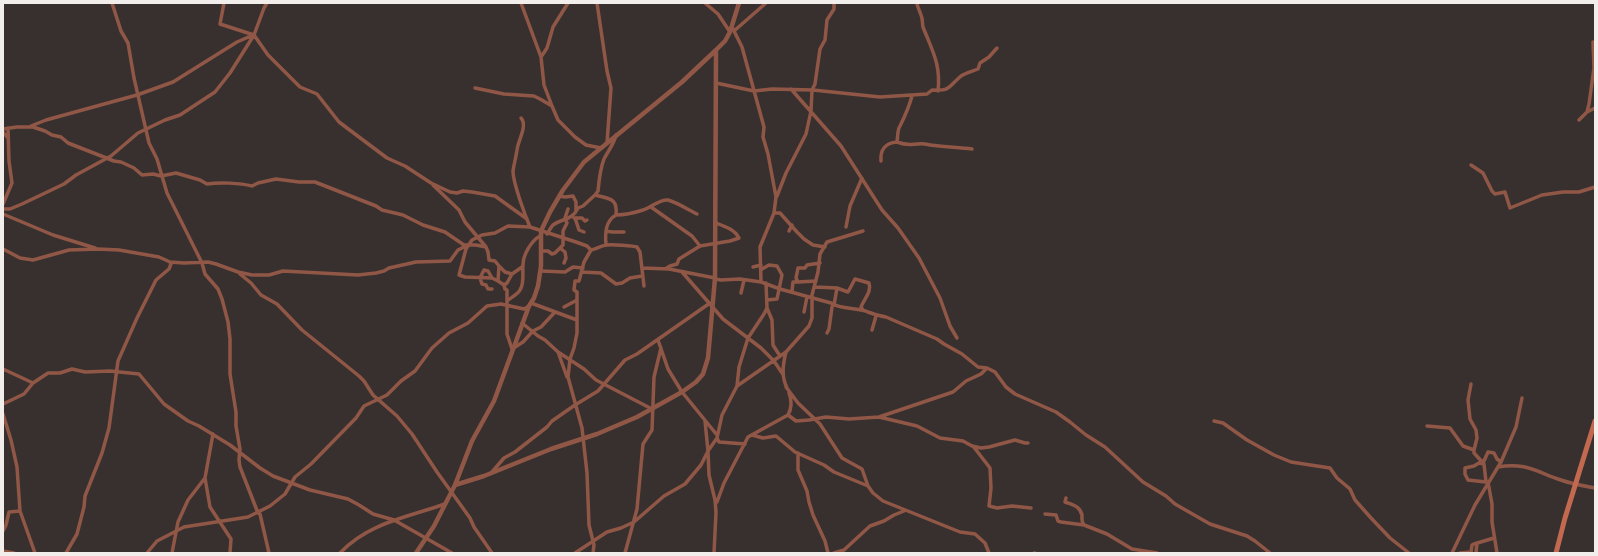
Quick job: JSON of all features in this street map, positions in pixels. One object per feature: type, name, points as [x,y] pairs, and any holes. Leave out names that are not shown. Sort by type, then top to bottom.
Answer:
[{"type":"main road","points":[[1556,553],[1565,518],[1595,421]]},
{"type":"street","points":[[112,3],[121,32],[128,43],[137,95],[149,143],[158,159],[166,193],[202,263],[205,274],[218,289],[228,322],[231,358],[230,374],[236,412],[240,467],[258,513],[260,514],[269,553]]},
{"type":"street","points":[[224,3],[220,24],[254,35],[268,55],[300,88],[317,94],[339,122],[387,158],[405,166],[431,183],[450,192],[456,194],[472,192],[495,196],[527,219]]},
{"type":"street","points":[[3,209],[10,209],[64,184],[111,156],[138,134],[164,120],[180,115],[215,92],[230,73],[254,35],[267,3]]},
{"type":"street","points":[[521,3],[541,57],[544,85],[558,120],[575,138],[586,146],[601,148]]},
{"type":"street","points":[[541,57],[546,48],[553,27],[568,3]]},
{"type":"street","points":[[597,3],[607,72],[611,88],[607,143]]},
{"type":"street","points":[[705,3],[718,14],[732,30],[742,47],[764,127],[763,137],[768,154],[776,197]]},
{"type":"street","points":[[732,30],[739,3]]},
{"type":"street","points":[[508,302],[521,289],[523,283],[522,267],[532,242],[541,234],[559,196],[584,162],[682,82],[716,50],[732,30],[766,3]]},
{"type":"street","points":[[761,282],[762,267],[760,247],[774,212],[776,197],[786,173],[806,134],[812,90],[815,84],[820,49],[825,40],[828,20],[834,9],[834,3]]},
{"type":"street","points":[[916,3],[938,66],[938,91]]},
{"type":"street","points":[[30,127],[46,120],[137,95],[173,82],[237,42],[254,35]]},
{"type":"street","points":[[1587,112],[1592,74],[1593,42]]},
{"type":"street","points":[[716,83],[754,92],[772,89],[791,89],[834,91],[880,97],[912,96],[927,94],[932,90],[938,91],[948,89],[962,75],[978,68],[980,63],[989,58],[997,48]]},
{"type":"street","points":[[455,485],[551,449],[583,439],[637,417],[682,392],[696,382],[703,374],[706,367],[711,305],[715,278],[716,50]]},
{"type":"street","points":[[1592,74],[1595,69]]},
{"type":"street","points":[[475,88],[504,94],[534,96],[552,106]]},
{"type":"street","points":[[791,89],[841,146],[882,210],[898,228],[919,258],[940,298],[950,326],[957,338]]},
{"type":"street","points":[[897,142],[899,126],[908,111],[912,96]]},
{"type":"street","points":[[1579,120],[1587,112],[1595,108]]},
{"type":"street","points":[[521,118],[523,120],[524,128],[518,141],[513,172],[530,227]]},
{"type":"street","points":[[8,138],[3,130],[8,128],[30,127],[41,130],[61,137],[68,143],[121,162],[134,168],[142,175],[153,174],[161,176],[176,173],[200,180],[207,184],[219,182],[252,186],[276,179],[299,182],[315,182],[376,206],[382,210],[403,215],[423,225],[440,230],[452,236],[464,245],[486,248]]},
{"type":"street","points":[[3,204],[12,182],[8,128]]},
{"type":"street","points":[[573,217],[578,208],[583,206],[598,191],[604,160],[616,136]]},
{"type":"street","points":[[881,161],[882,150],[886,146],[897,142],[905,145],[923,144],[938,147],[972,149]]},
{"type":"street","points":[[1471,165],[1483,173],[1495,194],[1505,192],[1510,208],[1542,195],[1563,192],[1580,192],[1595,187]]},
{"type":"street","points":[[846,227],[850,206],[862,178]]},
{"type":"street","points":[[431,183],[456,207],[486,248],[489,260],[496,261],[506,272],[512,274]]},
{"type":"street","points":[[595,195],[611,198],[613,200],[616,215]]},
{"type":"street","points":[[559,196],[573,196],[576,202],[576,212]]},
{"type":"street","points":[[606,245],[606,231],[610,220],[616,215],[627,215],[635,211],[651,207],[655,203],[668,200],[696,214]]},
{"type":"street","points":[[651,207],[692,236],[700,246]]},
{"type":"street","points":[[541,251],[548,251],[552,254],[560,248],[563,243],[563,231],[567,223],[566,213],[568,209]]},
{"type":"street","points":[[774,212],[780,213],[804,239],[813,244],[825,247]]},
{"type":"street","points":[[3,214],[53,235],[98,249]]},
{"type":"street","points":[[573,217],[579,230],[584,232]]},
{"type":"street","points":[[547,234],[554,224],[573,217],[582,218],[585,221],[587,220]]},
{"type":"street","points":[[665,269],[676,264],[679,259],[700,246],[739,238],[728,228],[716,223]]},
{"type":"street","points":[[789,231],[792,225]]},
{"type":"street","points":[[3,249],[20,258],[33,260],[69,250],[98,249],[133,252],[159,257],[170,262],[216,264],[238,272],[252,275],[283,272],[366,275],[416,262],[450,261],[458,250],[467,245],[476,236],[495,233],[508,226],[530,227],[541,234],[563,238],[587,246],[591,250]]},
{"type":"street","points":[[606,231],[624,232]]},
{"type":"street","points":[[737,386],[786,352],[809,326],[812,318],[812,298],[820,263],[820,254],[827,242],[863,231]]},
{"type":"street","points":[[416,553],[452,492],[472,441],[494,401],[502,381],[512,348],[538,286],[541,234]]},
{"type":"street","points":[[467,245],[459,275],[465,277],[492,278]]},
{"type":"street","points":[[569,384],[568,370],[575,341],[577,320],[577,292],[574,290],[575,281],[579,281],[584,262],[591,250],[606,245],[630,245],[637,247],[640,252],[644,286]]},
{"type":"street","points":[[560,248],[565,252],[566,258],[564,263]]},
{"type":"street","points":[[66,553],[77,534],[84,507],[85,496],[105,443],[111,417],[118,361],[156,280],[170,267],[170,262]]},
{"type":"street","points":[[798,282],[796,278],[798,268],[805,268],[807,265],[820,263]]},
{"type":"street","points":[[753,267],[770,265],[777,266],[782,275],[777,299],[767,300]]},
{"type":"street","points":[[498,282],[499,266]]},
{"type":"street","points":[[504,285],[507,283],[512,274],[522,267]]},
{"type":"street","points":[[540,271],[565,272],[573,267],[601,273],[616,284],[622,283],[630,278],[642,276]]},
{"type":"street","points":[[642,268],[665,269],[721,280],[744,280],[766,283],[780,289],[837,307],[864,311],[876,316],[886,316],[937,339],[962,354],[978,367],[987,368],[995,372],[1006,387],[1015,394],[1056,412],[1086,436],[1105,447],[1143,482],[1166,496],[1174,504],[1210,524],[1247,536],[1270,553]]},
{"type":"street","points":[[492,289],[482,284],[480,278],[484,270],[488,271],[492,278],[504,285],[505,289],[507,290],[507,334],[512,348]]},
{"type":"street","points":[[238,272],[246,277],[261,295],[277,304],[302,330],[359,376],[373,395],[405,425],[452,492],[492,553]]},
{"type":"street","points":[[682,272],[723,319],[748,338],[774,361],[783,374]]},
{"type":"street","points":[[815,287],[837,288],[848,292],[855,279],[869,283],[870,290],[861,307],[864,311]]},
{"type":"street","points":[[741,293],[744,280]]},
{"type":"street","points":[[792,292],[793,282],[816,281]]},
{"type":"street","points":[[766,283],[767,308],[772,320],[773,345],[780,356]]},
{"type":"street","points":[[827,332],[829,329],[832,307],[834,305],[837,288]]},
{"type":"street","points":[[804,312],[807,297]]},
{"type":"street","points":[[564,307],[577,300]]},
{"type":"street","points":[[147,553],[157,541],[184,527],[206,522],[219,522],[248,517],[258,513],[280,499],[300,472],[311,464],[356,418],[364,406],[387,395],[401,380],[415,371],[432,348],[449,333],[468,323],[487,306],[508,302],[522,309],[530,304],[577,320]]},
{"type":"street","points":[[492,472],[504,458],[515,452],[547,427],[552,421],[575,404],[598,391],[625,360],[711,305]]},
{"type":"street","points":[[575,553],[607,532],[634,522],[664,496],[685,484],[701,465],[717,437],[722,415],[737,386],[739,367],[748,338],[767,308]]},
{"type":"street","points":[[512,348],[523,342],[533,331],[541,327],[555,312]]},
{"type":"street","points":[[872,330],[876,316]]},
{"type":"street","points":[[522,323],[558,352],[570,359],[603,384],[652,409]]},
{"type":"street","points":[[658,340],[668,369],[682,392],[717,437],[719,442],[745,444]]},
{"type":"street","points":[[625,553],[637,509],[644,444],[652,430],[654,377],[661,348]]},
{"type":"street","points":[[558,352],[575,404],[583,439],[587,470],[589,525],[593,541],[593,553]]},
{"type":"street","points":[[716,505],[724,483],[748,437],[761,431],[773,422],[784,418],[791,410],[792,406],[790,396],[783,374],[783,363],[786,352]]},
{"type":"street","points":[[788,415],[796,421],[826,417],[849,419],[878,416],[953,392],[966,381],[981,374],[987,368]]},
{"type":"street","points":[[3,369],[33,383]]},
{"type":"street","points":[[3,404],[24,394],[33,383],[48,373],[60,373],[72,369],[85,372],[117,371],[139,374],[164,404],[188,421],[213,434],[273,476],[321,493],[348,500],[359,505],[372,514],[394,520],[452,553]]},
{"type":"street","points":[[1471,384],[1468,400],[1470,419],[1476,430],[1477,438],[1474,453],[1483,463],[1492,504],[1492,522],[1497,553]]},
{"type":"street","points":[[786,387],[798,403],[815,419],[831,438],[842,458],[862,469],[868,486],[873,493],[883,501],[905,511],[938,522],[960,532],[974,533],[985,543],[989,553]]},
{"type":"street","points":[[1452,553],[1487,482],[1501,462],[1516,426],[1522,398]]},
{"type":"street","points":[[3,414],[17,467],[20,510],[35,553]]},
{"type":"street","points":[[878,416],[917,426],[940,438],[963,442],[972,446],[989,447],[1015,440],[1028,443]]},
{"type":"street","points":[[705,421],[709,475],[716,505],[714,553]]},
{"type":"street","points":[[1214,421],[1290,462],[1330,468],[1337,478],[1350,489],[1355,500],[1371,518],[1390,538],[1408,553]]},
{"type":"street","points":[[1427,426],[1450,428],[1463,446],[1474,450]]},
{"type":"street","points":[[213,434],[205,478],[210,507],[231,539],[230,553]]},
{"type":"street","points":[[752,435],[763,438],[776,436],[798,453],[824,464],[834,472],[868,486]]},
{"type":"street","points":[[972,446],[990,468],[991,482],[988,506],[997,508],[1012,506],[1030,508]]},
{"type":"street","points":[[1483,463],[1486,453],[1488,452],[1494,453],[1497,459],[1501,462]]},
{"type":"street","points":[[798,453],[798,470],[807,491],[808,502],[825,541],[828,553]]},
{"type":"street","points":[[1483,463],[1465,468],[1465,474],[1468,480],[1487,482]]},
{"type":"street","points":[[1498,467],[1506,465],[1527,467],[1559,480],[1595,488]]},
{"type":"street","points":[[172,553],[178,522],[188,500],[205,478]]},
{"type":"street","points":[[1066,498],[1065,502],[1074,504],[1081,512],[1082,522],[1084,524]]},
{"type":"street","points":[[340,553],[361,535],[377,526],[445,504]]},
{"type":"street","points":[[3,531],[9,512],[20,510]]},
{"type":"street","points":[[834,553],[844,550],[870,526],[905,511]]},
{"type":"street","points":[[1045,514],[1056,515],[1058,521],[1061,522],[1084,524],[1107,534],[1132,548],[1157,553]]},
{"type":"street","points":[[1456,546],[1460,553],[1471,552],[1472,545],[1494,538]]},
{"type":"street","points":[[1476,553],[1477,543]]},
{"type":"street","points":[[3,551],[14,553]]}]
